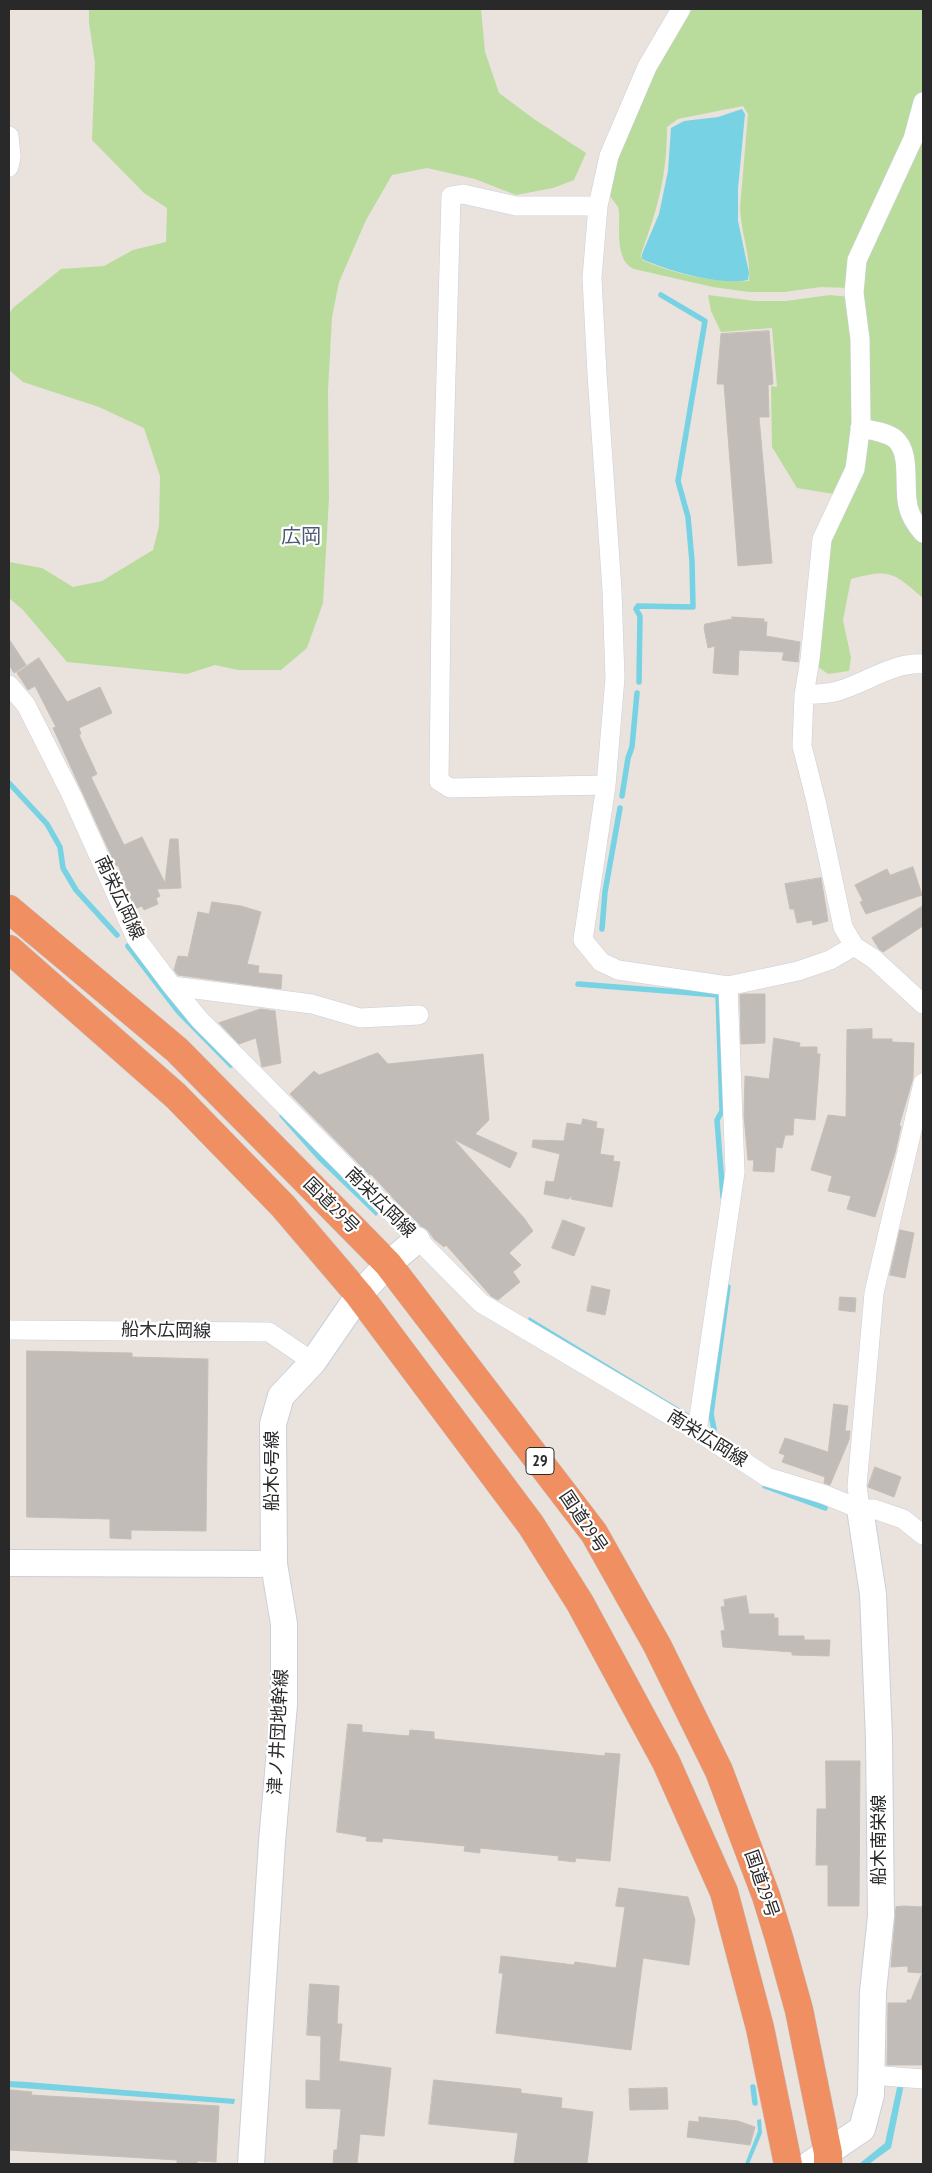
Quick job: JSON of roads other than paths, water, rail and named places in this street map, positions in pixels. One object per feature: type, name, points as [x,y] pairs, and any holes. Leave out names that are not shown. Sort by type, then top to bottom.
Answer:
[{"type":"highway","name":"国道29号","points":[[9,909],[96,980],[177,1050],[388,1264],[594,1533],[657,1645],[719,1770],[766,1896],[799,2010],[822,2160]]},
{"type":"highway","name":"国道29号","points":[[9,950],[176,1096],[283,1206],[359,1295],[530,1525],[580,1603],[666,1762],[724,1892],[760,2028],[788,2164]]},
{"type":"street","points":[[681,9],[647,67],[609,156],[598,206],[592,278],[612,590],[615,678],[606,785],[583,940],[601,962],[618,970],[728,986],[798,971],[830,960],[854,946]]},
{"type":"street","points":[[923,102],[913,139],[857,260],[854,292],[860,339],[860,428],[855,469],[822,539],[810,659],[804,695],[802,746],[816,801],[843,927],[854,946],[874,959],[923,1004]]},
{"type":"street","points":[[9,136],[11,157],[9,167]]},
{"type":"street","points":[[598,206],[516,206],[463,194],[451,196],[442,527],[439,780],[450,788],[606,785]]},
{"type":"street","points":[[860,428],[888,434],[901,445],[904,459],[907,505],[915,523],[923,533]]},
{"type":"street","points":[[804,695],[839,690],[897,668],[923,664]]},
{"type":"street","name":"南栄広岡線","points":[[9,686],[26,705],[71,794],[136,938],[172,986],[199,1019],[416,1240],[481,1303],[698,1431],[767,1476],[823,1494],[860,1509],[874,1509],[903,1519],[923,1535]]},
{"type":"street","points":[[172,986],[312,1004],[360,1018],[419,1014]]},
{"type":"street","points":[[698,1431],[735,1172],[728,986]]},
{"type":"street","points":[[860,1509],[857,1486],[874,1293],[923,1083]]},
{"type":"street","name":"船木6号線","points":[[274,1564],[273,1424],[281,1396],[313,1362],[359,1295],[388,1264],[416,1240]]},
{"type":"street","name":"船木広岡線","points":[[9,1330],[269,1332],[313,1362]]},
{"type":"street","name":"船木南栄線","points":[[822,2160],[862,2129],[871,2094],[873,1992],[881,1916],[880,1738],[873,1594],[860,1509]]},
{"type":"street","points":[[9,1563],[274,1564]]},
{"type":"street","name":"津ノ井団地幹線","points":[[251,2164],[272,1842],[284,1704],[284,1624],[274,1564]]},
{"type":"street","points":[[871,2075],[923,2078]]},
{"type":"water","points":[[742,109],[745,114],[738,189],[738,221],[749,273],[748,280],[724,281],[709,279],[666,268],[642,259],[642,254],[659,214],[668,171],[671,128],[684,121],[718,117]]},
{"type":"water","points":[[282,1111],[380,1212],[376,1216],[318,1160],[279,1116]]},
{"type":"water","points":[[529,1317],[689,1414],[687,1417],[528,1320]]},
{"type":"water","points":[[9,2081],[235,2099],[234,2104],[9,2087]]},
{"type":"water","points":[[898,2083],[904,2084],[891,2148],[869,2164],[859,2164],[885,2143]]},
{"type":"water","points":[[761,2119],[762,2133],[749,2164],[745,2164],[758,2131],[757,2120]]},
{"type":"waterway","points":[[639,682],[640,616],[636,609],[638,606],[693,607],[692,561],[688,517],[678,481],[705,321],[661,295]]},
{"type":"waterway","points":[[622,796],[628,758],[632,747],[637,693]]},
{"type":"waterway","points":[[9,783],[47,824],[60,847],[63,868],[76,890],[117,935]]},
{"type":"waterway","points":[[602,929],[605,892],[620,808]]},
{"type":"waterway","points":[[128,946],[178,1011],[231,1065]]},
{"type":"waterway","points":[[578,984],[718,995],[722,1111],[717,1120],[723,1197]]},
{"type":"waterway","points":[[714,1429],[711,1414],[728,1287]]},
{"type":"waterway","points":[[765,1486],[825,1508]]},
{"type":"waterway","points":[[753,2087],[755,2103]]},
{"type":"district","name":"広岡","points":[[301,537]]}]
